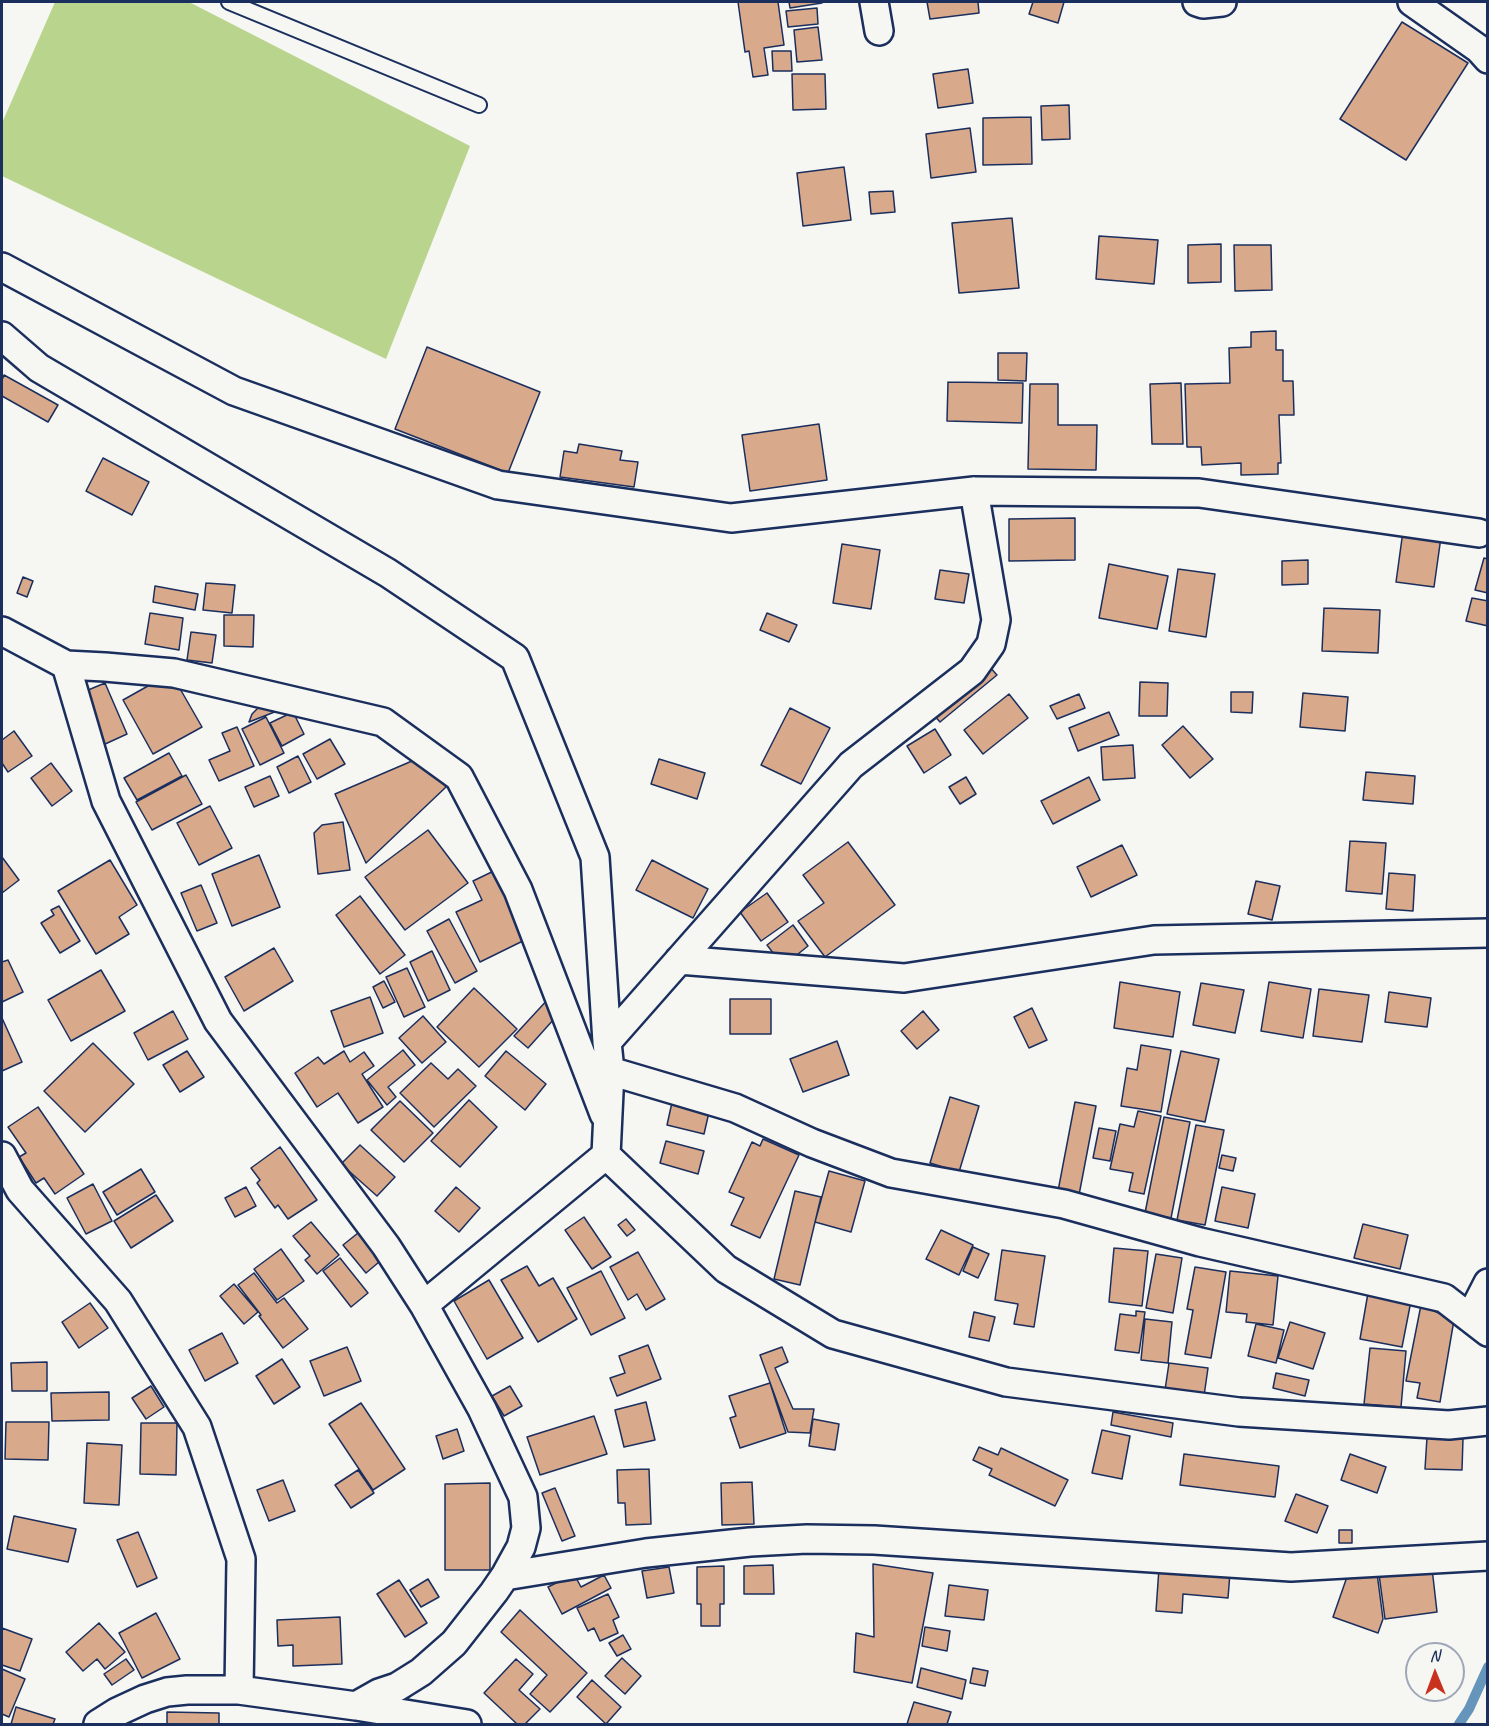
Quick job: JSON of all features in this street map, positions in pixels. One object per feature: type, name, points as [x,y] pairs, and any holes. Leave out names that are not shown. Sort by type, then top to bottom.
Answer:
[{"type":"street","points":[[874,2],[879,31]]},
{"type":"street","points":[[1197,2],[1203,4],[1222,2]]},
{"type":"street","points":[[1412,2],[1479,49],[1488,59]]},
{"type":"street","points":[[2,267],[234,391],[498,485],[731,518],[974,491],[1199,493],[1479,533]]},
{"type":"street","points":[[2,336],[39,368],[388,573],[515,658],[594,857],[610,1071],[606,1155],[424,1305]]},
{"type":"street","points":[[607,1042],[851,765],[972,671],[991,644],[996,620],[974,491]]},
{"type":"street","points":[[2,631],[66,665],[174,673],[383,722],[459,777],[518,890],[608,1122]]},
{"type":"street","points":[[66,665],[106,801],[218,1021],[386,1246],[424,1305],[482,1409],[523,1497],[526,1528],[522,1547],[494,1592],[454,1643],[421,1672],[397,1687],[379,1693],[356,1706]]},
{"type":"street","points":[[679,960],[904,978],[1154,940],[1488,933]]},
{"type":"street","points":[[610,1071],[735,1108],[812,1143],[891,1173],[1064,1204],[1200,1242],[1444,1298],[1479,1325],[1488,1282]]},
{"type":"street","points":[[606,1155],[726,1269],[833,1334],[1006,1382],[1239,1412],[1449,1425],[1486,1413]]},
{"type":"street","points":[[2,1156],[20,1190],[118,1301],[196,1427],[241,1558],[239,1690]]},
{"type":"street","points":[[505,1576],[646,1553],[750,1542],[807,1539],[874,1540],[1291,1567],[1488,1556]]},
{"type":"street","points":[[98,1725],[117,1712],[145,1699],[167,1692],[187,1690],[239,1690],[356,1706],[467,1725]]},
{"type":"lane","points":[[229,2],[479,105]]},
{"type":"green space","points":[[55,2],[189,2],[470,146],[386,359],[2,176],[2,123]]},
{"type":"building","points":[[738,2],[778,2],[784,45],[764,48],[768,75],[753,77],[749,51],[745,52]]},
{"type":"building","points":[[789,2],[821,2],[822,3],[790,8]]},
{"type":"building","points":[[927,2],[978,2],[979,13],[930,19]]},
{"type":"building","points":[[1033,2],[1064,2],[1058,23],[1029,14]]},
{"type":"building","points":[[817,8],[818,24],[788,27],[786,11]]},
{"type":"building","points":[[1402,22],[1468,63],[1406,160],[1340,119]]},
{"type":"building","points":[[818,27],[822,60],[797,62],[794,30]]},
{"type":"building","points":[[772,51],[791,51],[792,71],[773,71]]},
{"type":"building","points":[[968,69],[973,103],[938,108],[933,74]]},
{"type":"building","points":[[792,74],[825,74],[826,109],[793,110]]},
{"type":"building","points":[[1069,105],[1070,139],[1042,140],[1041,106]]},
{"type":"building","points":[[1031,117],[1032,164],[983,165],[983,118]]},
{"type":"building","points":[[970,128],[976,172],[931,178],[926,134]]},
{"type":"building","points":[[844,167],[851,220],[803,226],[797,173]]},
{"type":"building","points":[[893,191],[895,212],[871,214],[869,192]]},
{"type":"building","points":[[1012,218],[1019,288],[959,293],[952,223]]},
{"type":"building","points":[[1099,236],[1158,240],[1154,284],[1096,279]]},
{"type":"building","points":[[1221,244],[1221,282],[1188,283],[1188,245]]},
{"type":"building","points":[[1234,245],[1271,245],[1272,290],[1235,291]]},
{"type":"building","points":[[1276,331],[1276,350],[1283,350],[1283,381],[1293,381],[1294,415],[1279,415],[1281,463],[1278,463],[1278,474],[1241,475],[1241,463],[1202,465],[1201,447],[1187,447],[1185,384],[1230,383],[1229,348],[1251,347],[1251,332]]},
{"type":"building","points":[[427,347],[540,392],[508,473],[395,429]]},
{"type":"building","points":[[998,353],[1027,353],[1026,381],[998,380]]},
{"type":"building","points":[[4,375],[58,405],[48,422],[2,396]]},
{"type":"building","points":[[948,382],[1023,383],[1022,423],[947,421]]},
{"type":"building","points":[[1181,383],[1183,444],[1152,444],[1150,384]]},
{"type":"building","points":[[1030,384],[1058,384],[1058,425],[1097,425],[1096,470],[1028,469]]},
{"type":"building","points":[[819,424],[827,480],[750,491],[742,435]]},
{"type":"building","points":[[579,444],[622,451],[620,460],[638,462],[634,487],[560,477],[564,451],[577,453]]},
{"type":"building","points":[[103,458],[149,482],[132,515],[86,491]]},
{"type":"building","points":[[1075,518],[1075,560],[1009,561],[1009,519]]},
{"type":"building","points":[[1403,531],[1441,537],[1434,587],[1396,582]]},
{"type":"building","points":[[842,544],[880,550],[871,609],[833,603]]},
{"type":"building","points":[[1484,558],[1488,559],[1488,593],[1475,590]]},
{"type":"building","points":[[1308,560],[1308,584],[1282,585],[1282,561]]},
{"type":"building","points":[[1109,564],[1168,576],[1157,629],[1099,618]]},
{"type":"building","points":[[1178,569],[1215,574],[1206,637],[1169,631]]},
{"type":"building","points":[[940,570],[969,574],[964,603],[935,599]]},
{"type":"building","points":[[23,577],[33,581],[27,597],[17,593]]},
{"type":"building","points":[[206,583],[235,585],[232,613],[203,610]]},
{"type":"building","points":[[155,586],[198,594],[195,610],[153,602]]},
{"type":"building","points":[[1472,598],[1488,601],[1488,626],[1466,621]]},
{"type":"building","points":[[1324,608],[1380,610],[1378,653],[1322,651]]},
{"type":"building","points":[[150,613],[183,618],[179,650],[145,644]]},
{"type":"building","points":[[767,613],[797,625],[789,642],[760,630]]},
{"type":"building","points":[[224,615],[254,615],[253,647],[224,646]]},
{"type":"building","points":[[191,632],[216,635],[212,663],[187,660]]},
{"type":"building","points":[[988,665],[997,675],[940,722],[931,712]]},
{"type":"building","points":[[171,673],[202,727],[153,754],[123,700]]},
{"type":"building","points":[[1140,682],[1168,683],[1167,716],[1139,716]]},
{"type":"building","points":[[105,683],[127,734],[103,745],[81,693]]},
{"type":"building","points":[[1231,692],[1253,692],[1252,713],[1231,712]]},
{"type":"building","points":[[1303,693],[1348,697],[1345,731],[1300,727]]},
{"type":"building","points":[[1009,694],[1028,718],[983,754],[964,730]]},
{"type":"building","points":[[1079,694],[1085,708],[1057,719],[1050,706]]},
{"type":"building","points":[[266,707],[277,711],[249,722],[252,714],[258,708]]},
{"type":"building","points":[[790,708],[830,728],[801,784],[761,765]]},
{"type":"building","points":[[293,712],[304,734],[282,746],[270,723]]},
{"type":"building","points":[[1109,712],[1119,735],[1078,751],[1069,728]]},
{"type":"building","points":[[266,717],[284,753],[260,765],[242,729]]},
{"type":"building","points":[[1183,726],[1213,759],[1190,778],[1162,745]]},
{"type":"building","points":[[237,727],[254,766],[219,781],[209,760],[230,751],[222,733]]},
{"type":"building","points":[[935,729],[951,755],[924,773],[907,746]]},
{"type":"building","points":[[14,731],[32,756],[8,772],[2,763],[2,740]]},
{"type":"building","points":[[330,739],[345,764],[317,779],[303,754]]},
{"type":"building","points":[[1133,745],[1135,778],[1103,780],[1101,747]]},
{"type":"building","points":[[169,753],[182,776],[137,800],[124,778]]},
{"type":"building","points":[[426,755],[446,787],[366,863],[335,794]]},
{"type":"building","points":[[298,756],[311,782],[289,793],[277,767]]},
{"type":"building","points":[[659,759],[705,773],[697,799],[651,784]]},
{"type":"building","points":[[51,763],[72,791],[52,806],[31,778]]},
{"type":"building","points":[[1366,772],[1415,776],[1413,804],[1363,800]]},
{"type":"building","points":[[186,775],[202,804],[152,830],[136,802]]},
{"type":"building","points":[[270,776],[279,796],[254,807],[245,787]]},
{"type":"building","points":[[966,777],[976,794],[960,804],[949,787]]},
{"type":"building","points":[[1089,777],[1100,800],[1053,824],[1041,801]]},
{"type":"building","points":[[210,806],[232,848],[199,865],[177,823]]},
{"type":"building","points":[[343,822],[350,870],[318,874],[314,833],[322,825]]},
{"type":"building","points":[[428,830],[468,883],[405,930],[365,877]]},
{"type":"building","points":[[1350,841],[1386,843],[1382,894],[1346,891]]},
{"type":"building","points":[[848,842],[895,905],[825,957],[798,921],[824,903],[803,875]]},
{"type":"building","points":[[1122,845],[1137,875],[1091,897],[1077,867]]},
{"type":"building","points":[[259,855],[280,907],[232,926],[212,874]]},
{"type":"building","points":[[2,857],[19,880],[2,893]]},
{"type":"building","points":[[110,860],[137,905],[119,917],[129,934],[96,954],[58,891]]},
{"type":"building","points":[[652,860],[708,889],[693,918],[636,890]]},
{"type":"building","points":[[500,868],[533,936],[480,962],[456,912],[482,900],[473,881]]},
{"type":"building","points":[[1389,873],[1415,875],[1413,911],[1386,909]]},
{"type":"building","points":[[1256,881],[1280,886],[1272,920],[1248,914]]},
{"type":"building","points":[[201,885],[217,923],[197,931],[181,893]]},
{"type":"building","points":[[767,893],[788,922],[761,941],[740,912]]},
{"type":"building","points":[[360,896],[405,955],[380,974],[336,915]]},
{"type":"building","points":[[59,906],[80,941],[60,953],[41,923],[54,915],[51,910]]},
{"type":"building","points":[[449,919],[477,971],[455,983],[427,931]]},
{"type":"building","points":[[793,925],[808,946],[783,966],[767,945]]},
{"type":"building","points":[[274,948],[293,981],[244,1011],[225,977]]},
{"type":"building","points":[[432,951],[450,990],[428,1001],[410,962]]},
{"type":"building","points":[[8,960],[23,992],[2,1002],[2,962]]},
{"type":"building","points":[[407,968],[425,1007],[404,1017],[386,977]]},
{"type":"building","points":[[101,970],[125,1011],[71,1041],[48,1000]]},
{"type":"building","points":[[384,981],[395,1002],[383,1008],[373,987]]},
{"type":"building","points":[[1120,982],[1180,992],[1173,1037],[1114,1028]]},
{"type":"building","points":[[1269,982],[1311,989],[1303,1038],[1261,1031]]},
{"type":"building","points":[[1201,983],[1244,990],[1235,1033],[1193,1025]]},
{"type":"building","points":[[474,988],[517,1029],[479,1067],[437,1027]]},
{"type":"building","points":[[1319,989],[1369,995],[1362,1042],[1313,1036]]},
{"type":"building","points":[[1389,992],[1431,998],[1427,1027],[1385,1022]]},
{"type":"building","points":[[370,997],[383,1033],[344,1047],[331,1011]]},
{"type":"building","points":[[550,997],[563,1009],[528,1048],[514,1036]]},
{"type":"building","points":[[730,999],[771,999],[771,1034],[730,1034]]},
{"type":"building","points":[[1032,1008],[1047,1040],[1029,1048],[1014,1017]]},
{"type":"building","points":[[173,1011],[188,1039],[148,1060],[134,1033]]},
{"type":"building","points":[[923,1011],[939,1030],[917,1049],[901,1031]]},
{"type":"building","points":[[423,1016],[446,1042],[422,1063],[399,1038]]},
{"type":"building","points":[[2,1018],[22,1062],[2,1071]]},
{"type":"building","points":[[837,1041],[849,1075],[803,1092],[790,1059]]},
{"type":"building","points":[[93,1043],[134,1084],[85,1132],[44,1091]]},
{"type":"building","points":[[1141,1045],[1171,1050],[1161,1112],[1121,1106],[1127,1068],[1137,1070]]},
{"type":"building","points":[[403,1050],[415,1065],[388,1087],[396,1097],[387,1105],[367,1080]]},
{"type":"building","points":[[187,1051],[204,1077],[180,1092],[163,1065]]},
{"type":"building","points":[[344,1051],[350,1062],[364,1052],[374,1066],[362,1074],[383,1107],[358,1123],[338,1093],[317,1107],[295,1073],[318,1057],[324,1064]]},
{"type":"building","points":[[506,1051],[546,1084],[525,1110],[485,1076]]},
{"type":"building","points":[[1181,1051],[1219,1059],[1205,1122],[1167,1114]]},
{"type":"building","points":[[431,1063],[448,1079],[458,1069],[476,1086],[434,1127],[400,1093]]},
{"type":"building","points":[[950,1097],[979,1106],[959,1172],[930,1163]]},
{"type":"building","points":[[673,1098],[710,1108],[704,1134],[667,1125]]},
{"type":"building","points":[[469,1100],[497,1127],[460,1167],[431,1141]]},
{"type":"building","points":[[400,1101],[433,1133],[404,1162],[371,1130]]},
{"type":"building","points":[[1075,1102],[1096,1106],[1079,1195],[1058,1191]]},
{"type":"building","points":[[38,1107],[84,1174],[55,1194],[44,1178],[36,1183],[19,1157],[26,1153],[8,1127]]},
{"type":"building","points":[[1138,1111],[1161,1116],[1144,1194],[1129,1191],[1133,1173],[1110,1169],[1120,1124],[1134,1127]]},
{"type":"building","points":[[1164,1117],[1190,1122],[1171,1218],[1145,1213]]},
{"type":"building","points":[[1196,1125],[1224,1130],[1205,1225],[1177,1220]]},
{"type":"building","points":[[1099,1128],[1116,1131],[1110,1161],[1093,1158]]},
{"type":"building","points":[[763,1139],[799,1155],[760,1238],[731,1225],[744,1198],[729,1192],[752,1142],[760,1146]]},
{"type":"building","points":[[666,1141],[704,1151],[698,1174],[660,1163]]},
{"type":"building","points":[[360,1145],[395,1177],[377,1196],[341,1164]]},
{"type":"building","points":[[280,1147],[317,1200],[288,1219],[278,1205],[275,1208],[257,1183],[260,1180],[251,1168]]},
{"type":"building","points":[[1222,1155],[1236,1158],[1233,1171],[1219,1168]]},
{"type":"building","points":[[141,1169],[155,1192],[117,1215],[103,1192]]},
{"type":"building","points":[[829,1171],[865,1181],[851,1232],[815,1222]]},
{"type":"building","points":[[93,1184],[112,1221],[86,1234],[67,1198]]},
{"type":"building","points":[[246,1187],[256,1206],[235,1217],[225,1198]]},
{"type":"building","points":[[456,1187],[480,1208],[459,1232],[435,1211]]},
{"type":"building","points":[[1222,1187],[1255,1194],[1248,1228],[1215,1221]]},
{"type":"building","points":[[795,1191],[821,1197],[800,1285],[774,1279]]},
{"type":"building","points":[[156,1195],[173,1221],[131,1248],[114,1221]]},
{"type":"building","points":[[584,1217],[611,1257],[592,1269],[565,1230]]},
{"type":"building","points":[[626,1219],[635,1230],[627,1236],[618,1225]]},
{"type":"building","points":[[311,1222],[339,1255],[317,1274],[305,1260],[310,1256],[293,1236]]},
{"type":"building","points":[[1363,1224],[1408,1235],[1400,1269],[1354,1258]]},
{"type":"building","points":[[363,1229],[385,1257],[366,1273],[343,1245]]},
{"type":"building","points":[[941,1230],[973,1245],[959,1275],[926,1259]]},
{"type":"building","points":[[973,1247],[989,1254],[978,1278],[963,1271]]},
{"type":"building","points":[[1114,1248],[1148,1251],[1142,1306],[1109,1302]]},
{"type":"building","points":[[281,1249],[304,1281],[277,1300],[254,1269]]},
{"type":"building","points":[[1002,1250],[1045,1256],[1034,1327],[1014,1324],[1018,1304],[995,1300]]},
{"type":"building","points":[[638,1252],[665,1299],[646,1310],[637,1294],[628,1300],[610,1267]]},
{"type":"building","points":[[1156,1254],[1182,1258],[1173,1313],[1146,1308]]},
{"type":"building","points":[[340,1258],[368,1293],[351,1307],[323,1271]]},
{"type":"building","points":[[527,1266],[539,1286],[553,1278],[577,1319],[538,1342],[501,1280]]},
{"type":"building","points":[[1195,1267],[1226,1272],[1211,1358],[1185,1354],[1193,1310],[1187,1309]]},
{"type":"building","points":[[601,1271],[625,1318],[591,1335],[567,1288]]},
{"type":"building","points":[[1230,1271],[1278,1276],[1273,1325],[1246,1322],[1247,1314],[1226,1312]]},
{"type":"building","points":[[254,1273],[277,1303],[284,1298],[308,1329],[283,1348],[238,1285]]},
{"type":"building","points":[[489,1280],[523,1338],[487,1359],[454,1301]]},
{"type":"building","points":[[234,1284],[258,1312],[244,1324],[220,1296]]},
{"type":"building","points":[[1368,1293],[1411,1301],[1402,1347],[1360,1339]]},
{"type":"building","points":[[90,1303],[108,1328],[79,1348],[62,1322]]},
{"type":"building","points":[[1421,1305],[1454,1320],[1440,1402],[1417,1398],[1420,1383],[1406,1381]]},
{"type":"building","points":[[1136,1311],[1145,1312],[1139,1353],[1115,1350],[1120,1314],[1136,1316]]},
{"type":"building","points":[[974,1312],[995,1317],[989,1341],[969,1337]]},
{"type":"building","points":[[1145,1319],[1172,1322],[1168,1363],[1141,1360]]},
{"type":"building","points":[[1290,1322],[1325,1333],[1313,1369],[1278,1358]]},
{"type":"building","points":[[1256,1324],[1284,1330],[1276,1363],[1248,1356]]},
{"type":"building","points":[[222,1333],[238,1363],[205,1381],[189,1350]]},
{"type":"building","points":[[648,1345],[661,1379],[617,1396],[610,1378],[625,1373],[619,1356]]},
{"type":"building","points":[[347,1347],[361,1381],[324,1396],[310,1361]]},
{"type":"building","points":[[782,1347],[788,1362],[775,1368],[793,1409],[814,1409],[810,1433],[788,1432],[760,1355]]},
{"type":"building","points":[[1370,1348],[1406,1351],[1401,1407],[1364,1404]]},
{"type":"building","points":[[282,1359],[300,1387],[274,1404],[256,1376]]},
{"type":"building","points":[[47,1362],[47,1391],[12,1391],[11,1363]]},
{"type":"building","points":[[1169,1363],[1208,1368],[1204,1396],[1165,1390]]},
{"type":"building","points":[[1276,1373],[1309,1380],[1305,1396],[1273,1388]]},
{"type":"building","points":[[770,1383],[786,1433],[740,1448],[730,1418],[736,1416],[729,1396]]},
{"type":"building","points":[[151,1386],[164,1407],[146,1419],[132,1398]]},
{"type":"building","points":[[510,1386],[522,1406],[504,1416],[492,1396]]},
{"type":"building","points":[[109,1392],[109,1420],[52,1421],[51,1393]]},
{"type":"building","points":[[646,1402],[655,1440],[624,1447],[615,1410]]},
{"type":"building","points":[[361,1403],[405,1469],[373,1490],[329,1424]]},
{"type":"building","points":[[1113,1412],[1173,1423],[1171,1437],[1111,1425]]},
{"type":"building","points":[[594,1416],[607,1454],[540,1475],[527,1437]]},
{"type":"building","points":[[813,1419],[839,1424],[835,1450],[809,1446]]},
{"type":"building","points":[[6,1422],[49,1422],[48,1460],[5,1459]]},
{"type":"building","points":[[141,1423],[177,1423],[176,1475],[140,1474]]},
{"type":"building","points":[[457,1429],[464,1451],[443,1459],[436,1436]]},
{"type":"building","points":[[1102,1430],[1130,1436],[1122,1479],[1092,1473]]},
{"type":"building","points":[[1427,1437],[1463,1439],[1462,1470],[1425,1469]]},
{"type":"building","points":[[87,1443],[122,1445],[119,1505],[84,1503]]},
{"type":"building","points":[[979,1447],[998,1455],[1001,1448],[1068,1480],[1055,1506],[989,1475],[992,1469],[973,1460]]},
{"type":"building","points":[[1184,1454],[1279,1466],[1275,1497],[1180,1485]]},
{"type":"building","points":[[1350,1454],[1386,1467],[1377,1493],[1341,1480]]},
{"type":"building","points":[[649,1469],[651,1524],[626,1525],[625,1503],[618,1503],[617,1470]]},
{"type":"building","points":[[358,1470],[374,1493],[351,1508],[335,1485]]},
{"type":"building","points":[[283,1480],[295,1511],[269,1521],[257,1490]]},
{"type":"building","points":[[752,1482],[754,1524],[722,1525],[721,1483]]},
{"type":"building","points":[[490,1483],[490,1570],[445,1570],[445,1484]]},
{"type":"building","points":[[555,1488],[575,1536],[562,1541],[542,1493]]},
{"type":"building","points":[[1296,1494],[1328,1506],[1317,1533],[1285,1521]]},
{"type":"building","points":[[14,1516],[76,1529],[68,1562],[7,1549]]},
{"type":"building","points":[[1339,1530],[1352,1530],[1352,1543],[1339,1543]]},
{"type":"building","points":[[138,1532],[157,1578],[137,1587],[117,1540]]},
{"type":"building","points":[[873,1564],[933,1573],[912,1683],[854,1672],[856,1633],[874,1637]]},
{"type":"building","points":[[773,1565],[774,1594],[744,1594],[744,1566]]},
{"type":"building","points":[[724,1566],[724,1604],[720,1604],[720,1626],[701,1626],[701,1604],[697,1604],[697,1567]]},
{"type":"building","points":[[669,1567],[674,1593],[647,1598],[642,1571]]},
{"type":"building","points":[[1159,1568],[1230,1573],[1228,1598],[1183,1594],[1182,1613],[1156,1611]]},
{"type":"building","points":[[1432,1568],[1437,1612],[1385,1619],[1379,1574]]},
{"type":"building","points":[[1377,1573],[1383,1619],[1378,1633],[1333,1617],[1348,1574]]},
{"type":"building","points":[[574,1574],[581,1587],[604,1575],[611,1588],[562,1614],[548,1587]]},
{"type":"building","points":[[428,1579],[439,1597],[421,1607],[410,1590]]},
{"type":"building","points":[[399,1580],[427,1623],[405,1637],[377,1594]]},
{"type":"building","points":[[949,1585],[988,1590],[984,1620],[945,1616]]},
{"type":"building","points":[[608,1594],[619,1617],[613,1620],[618,1633],[600,1641],[594,1628],[588,1631],[577,1608]]},
{"type":"building","points":[[520,1610],[587,1673],[550,1712],[530,1694],[547,1675],[501,1632]]},
{"type":"building","points":[[156,1613],[180,1659],[142,1678],[119,1633]]},
{"type":"building","points":[[340,1617],[342,1664],[293,1666],[293,1645],[278,1646],[277,1620]]},
{"type":"building","points":[[99,1623],[125,1652],[105,1669],[97,1659],[83,1671],[66,1652]]},
{"type":"building","points":[[925,1627],[950,1631],[947,1651],[922,1646]]},
{"type":"building","points":[[2,1628],[32,1639],[20,1671],[2,1665]]},
{"type":"building","points":[[623,1635],[631,1649],[617,1656],[609,1643]]},
{"type":"building","points":[[622,1658],[641,1676],[625,1694],[605,1676]]},
{"type":"building","points":[[126,1659],[134,1670],[112,1685],[104,1674]]},
{"type":"building","points":[[516,1659],[533,1674],[519,1690],[540,1709],[525,1724],[517,1724],[484,1693]]},
{"type":"building","points":[[921,1668],[966,1680],[962,1699],[917,1687]]},
{"type":"building","points":[[973,1668],[988,1671],[985,1686],[970,1683]]},
{"type":"building","points":[[2,1669],[25,1679],[9,1717],[2,1714]]},
{"type":"building","points":[[592,1680],[621,1707],[606,1724],[577,1697]]},
{"type":"building","points":[[914,1702],[951,1712],[947,1724],[907,1724]]},
{"type":"building","points":[[16,1707],[55,1719],[53,1724],[11,1724]]},
{"type":"building","points":[[167,1712],[219,1713],[219,1724],[167,1724]]},
{"type":"waterway","points":[[1459,1724],[1469,1709],[1488,1667]]}]
